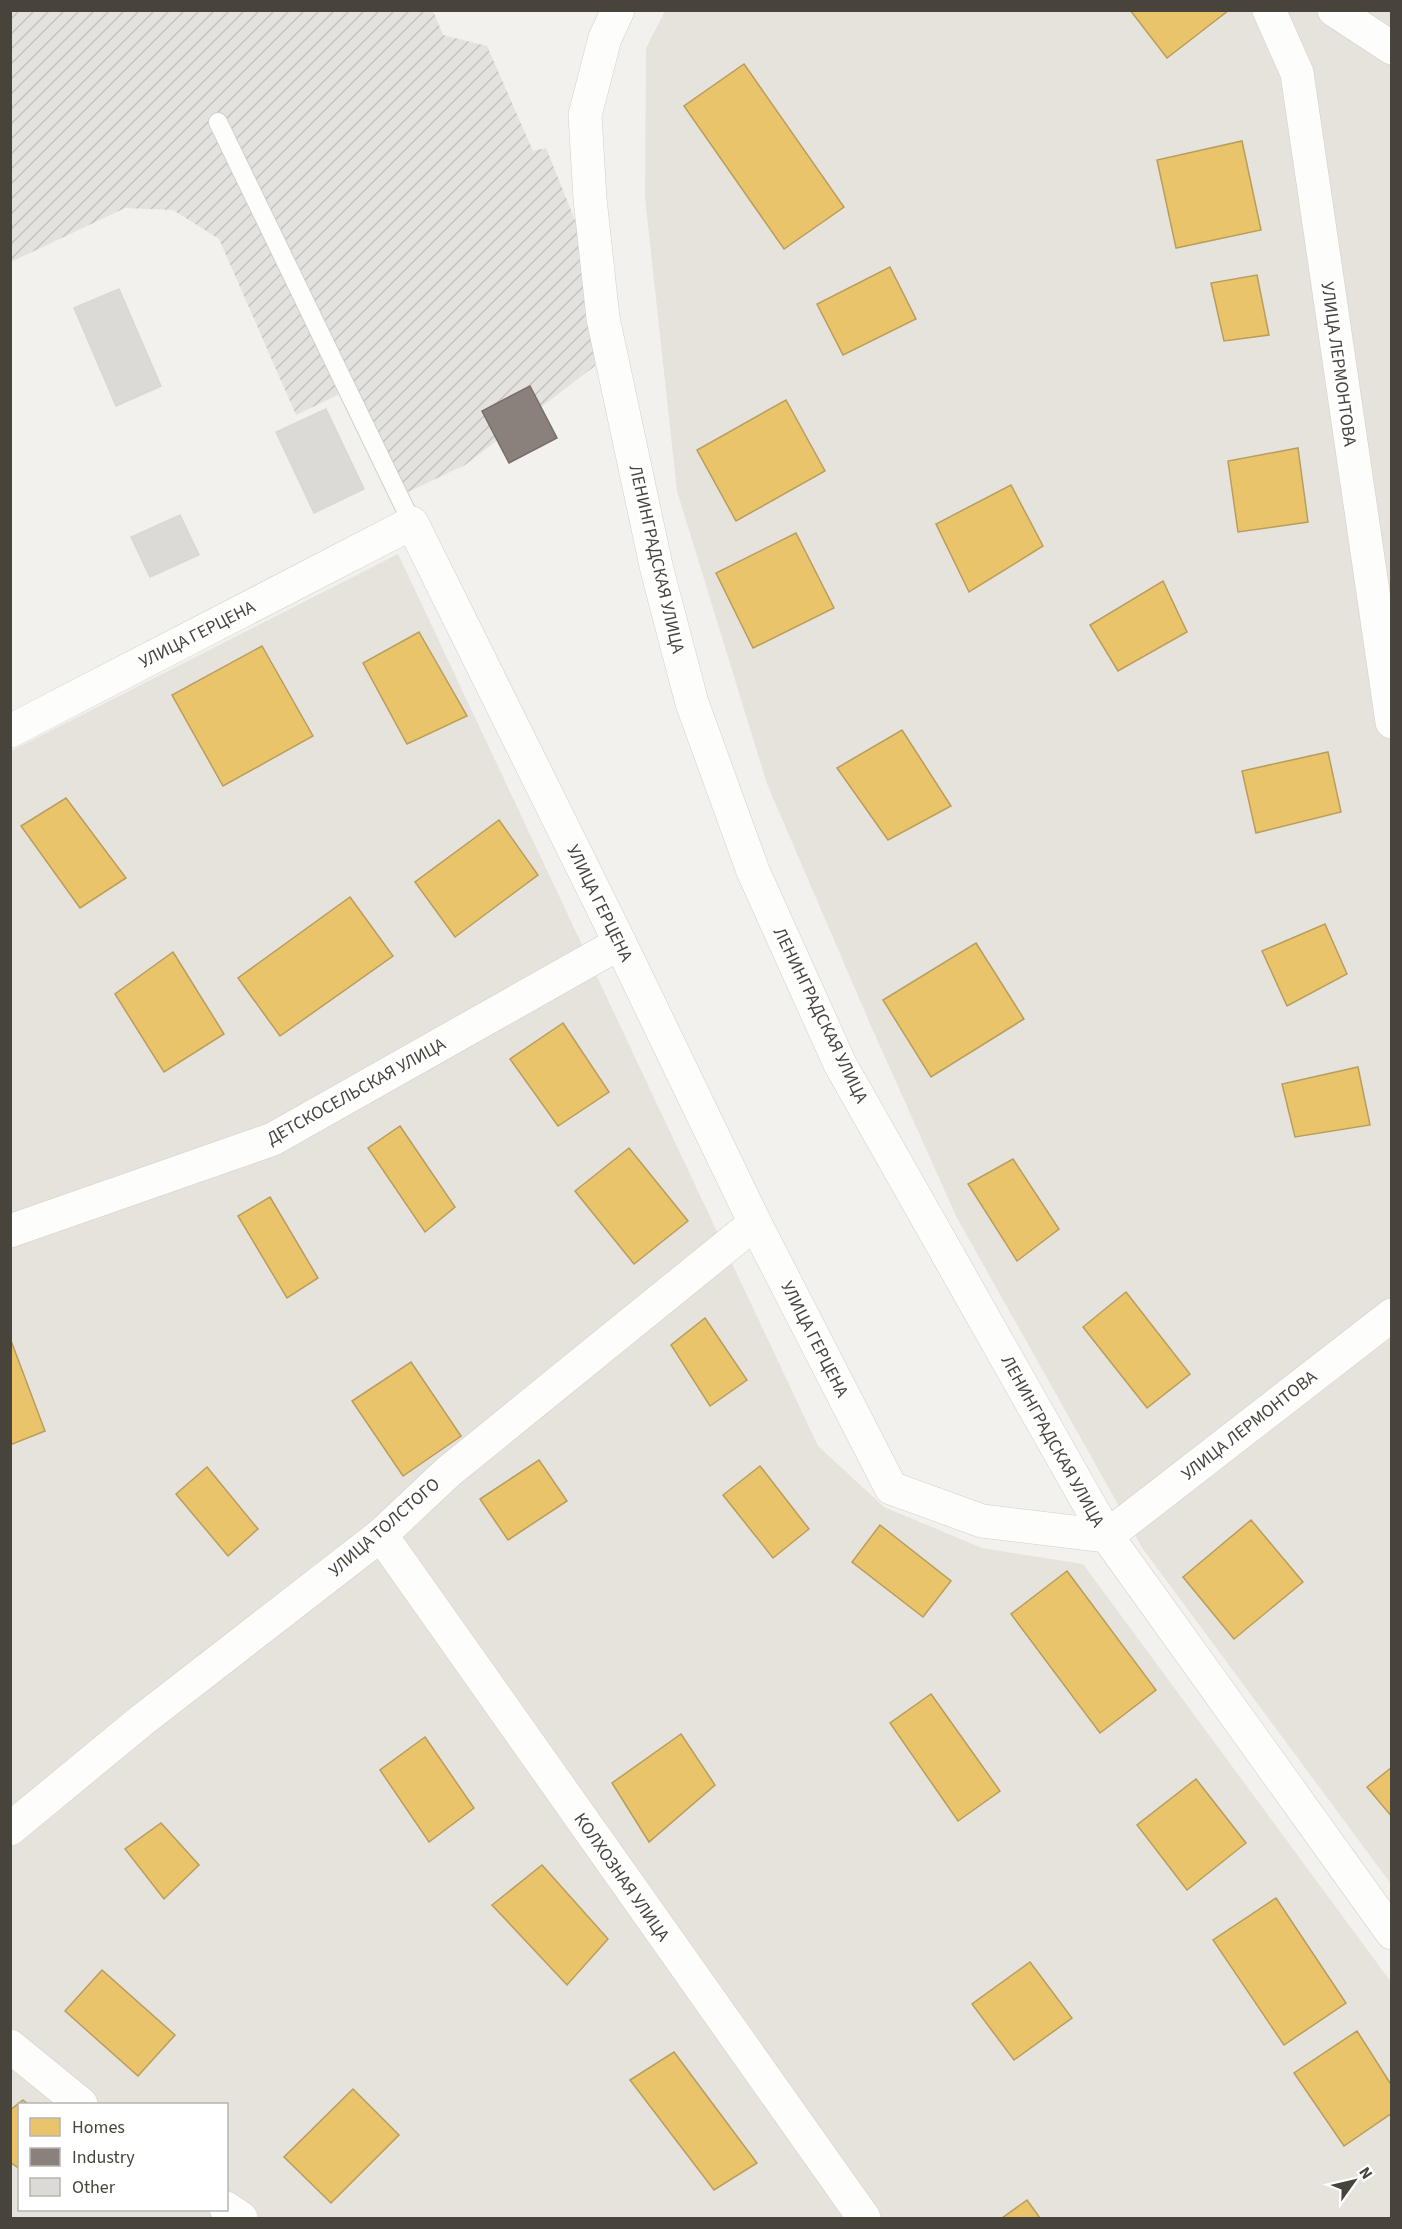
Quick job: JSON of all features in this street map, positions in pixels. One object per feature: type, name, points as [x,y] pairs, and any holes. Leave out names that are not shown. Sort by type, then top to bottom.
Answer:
[{"type":"street","name":"ЛЕНИНГРАДСКАЯ УЛИЦА","points":[[618,10],[605,38],[585,116],[590,200],[603,318],[657,570],[692,703],[753,871],[840,1064],[1107,1536],[1392,1933]]},
{"type":"street","name":"УЛИЦА ЛЕРМОНТОВА","points":[[1269,10],[1297,73],[1392,722]]},
{"type":"street","points":[[1334,10],[1392,48]]},
{"type":"street","name":"УЛИЦА ГЕРЦЕНА","points":[[10,731],[412,523],[756,1223],[891,1488],[982,1521],[1107,1536]]},
{"type":"street","name":"ДЕТСКОСЕЛЬСКАЯ УЛИЦА","points":[[10,1231],[273,1139],[620,943]]},
{"type":"street","name":"УЛИЦА ТОЛСТОГО","points":[[10,1828],[141,1721],[381,1534],[448,1472],[756,1223]]},
{"type":"street","name":"УЛИЦА ЛЕРМОНТОВА","points":[[1107,1536],[1392,1315]]},
{"type":"street","name":"КОЛХОЗНАЯ УЛИЦА","points":[[381,1534],[864,2218]]},
{"type":"street","points":[[10,2046],[80,2103]]},
{"type":"street","points":[[228,2209],[241,2218]]},
{"type":"lane","points":[[218,122],[412,523]]},
{"type":"shaded area","points":[[10,11],[433,11],[443,35],[487,46],[533,151],[546,148],[595,270],[595,366],[465,465],[391,500],[342,393],[296,415],[219,239],[173,210],[125,208],[11,262]]},
{"type":"shaded area","points":[[665,11],[1391,11],[1391,1884],[1143,1549],[956,1216],[767,784],[677,491],[645,198],[646,48]]},
{"type":"shaded area","points":[[398,554],[818,1446],[884,1507],[982,1548],[1083,1564],[1391,1982],[1391,2218],[11,2218],[11,751]]},
{"type":"building: Homes","points":[[1130,10],[1229,10],[1167,58]]},
{"type":"building: Homes","points":[[744,64],[844,207],[784,249],[684,106]]},
{"type":"building: Homes","points":[[1242,141],[1261,230],[1176,248],[1157,160]]},
{"type":"building: Homes","points":[[890,267],[916,319],[843,355],[817,304]]},
{"type":"building: Homes","points":[[1257,275],[1269,335],[1224,341],[1211,283]]},
{"type":"building: Homes","points":[[786,400],[825,471],[736,521],[697,450]]},
{"type":"building: Homes","points":[[1298,448],[1308,522],[1238,532],[1228,461]]},
{"type":"building: Homes","points":[[1011,485],[1043,546],[969,592],[936,524]]},
{"type":"building: Homes","points":[[796,533],[834,608],[753,648],[716,573]]},
{"type":"building: Homes","points":[[1163,581],[1187,632],[1118,671],[1090,625]]},
{"type":"building: Homes","points":[[419,632],[467,716],[407,744],[363,663]]},
{"type":"building: Homes","points":[[262,646],[313,736],[223,786],[172,695]]},
{"type":"building: Homes","points":[[902,730],[951,806],[888,840],[837,768]]},
{"type":"building: Homes","points":[[1328,752],[1341,812],[1256,833],[1242,771]]},
{"type":"building: Homes","points":[[66,798],[126,878],[80,908],[21,826]]},
{"type":"building: Homes","points":[[499,820],[538,875],[455,937],[415,882]]},
{"type":"building: Homes","points":[[350,897],[393,956],[280,1036],[238,978]]},
{"type":"building: Homes","points":[[1325,924],[1347,974],[1287,1006],[1262,951]]},
{"type":"building: Homes","points":[[976,943],[1024,1019],[931,1077],[883,1000]]},
{"type":"building: Homes","points":[[173,952],[224,1034],[164,1072],[115,994]]},
{"type":"building: Homes","points":[[563,1023],[609,1092],[558,1126],[510,1059]]},
{"type":"building: Homes","points":[[1358,1067],[1370,1125],[1295,1137],[1282,1084]]},
{"type":"building: Homes","points":[[400,1126],[455,1207],[425,1232],[368,1148]]},
{"type":"building: Homes","points":[[629,1148],[688,1221],[634,1264],[575,1191]]},
{"type":"building: Homes","points":[[1013,1159],[1059,1229],[1017,1261],[968,1184]]},
{"type":"building: Homes","points":[[270,1197],[318,1278],[287,1298],[238,1216]]},
{"type":"building: Homes","points":[[1126,1292],[1190,1374],[1147,1408],[1083,1327]]},
{"type":"building: Homes","points":[[705,1318],[747,1380],[710,1406],[671,1345]]},
{"type":"building: Homes","points":[[10,1338],[45,1431],[10,1445]]},
{"type":"building: Homes","points":[[411,1362],[461,1436],[403,1476],[352,1401]]},
{"type":"building: Homes","points":[[539,1460],[567,1501],[508,1540],[480,1499]]},
{"type":"building: Homes","points":[[760,1466],[809,1529],[773,1558],[723,1495]]},
{"type":"building: Homes","points":[[207,1467],[258,1529],[228,1556],[176,1494]]},
{"type":"building: Homes","points":[[1251,1520],[1303,1582],[1234,1639],[1183,1577]]},
{"type":"building: Homes","points":[[880,1525],[951,1581],[923,1617],[852,1562]]},
{"type":"building: Homes","points":[[1067,1571],[1156,1690],[1100,1733],[1011,1614]]},
{"type":"building: Homes","points":[[931,1694],[1000,1791],[958,1821],[890,1723]]},
{"type":"building: Homes","points":[[681,1734],[715,1785],[649,1842],[612,1783]]},
{"type":"building: Homes","points":[[425,1737],[474,1808],[429,1842],[380,1770]]},
{"type":"building: Homes","points":[[1392,1767],[1392,1817],[1367,1787]]},
{"type":"building: Homes","points":[[1196,1779],[1246,1843],[1187,1890],[1137,1825]]},
{"type":"building: Homes","points":[[161,1823],[199,1865],[164,1899],[125,1849]]},
{"type":"building: Homes","points":[[542,1865],[608,1939],[567,1985],[492,1905]]},
{"type":"building: Homes","points":[[1276,1898],[1346,2003],[1284,2045],[1213,1940]]},
{"type":"building: Homes","points":[[1030,1962],[1072,2018],[1014,2060],[972,2004]]},
{"type":"building: Homes","points":[[102,1970],[175,2035],[138,2076],[65,2011]]},
{"type":"building: Homes","points":[[1357,2031],[1392,2086],[1392,2113],[1344,2146],[1294,2073]]},
{"type":"building: Homes","points":[[674,2052],[757,2163],[714,2190],[630,2080]]},
{"type":"building: Homes","points":[[353,2089],[399,2135],[331,2203],[284,2157]]},
{"type":"building: Homes","points":[[18,2104],[18,2168],[10,2162],[10,2110]]},
{"type":"building: Homes","points":[[1027,2200],[1040,2218],[1002,2218]]},
{"type":"building: Industry","points":[[530,386],[557,438],[509,463],[482,411]]},
{"type":"building: Other","points":[[119,289],[161,386],[116,406],[74,308]]},
{"type":"building: Other","points":[[326,409],[364,489],[314,513],[276,432]]},
{"type":"building: Other","points":[[180,515],[199,555],[150,577],[131,537]]}]
